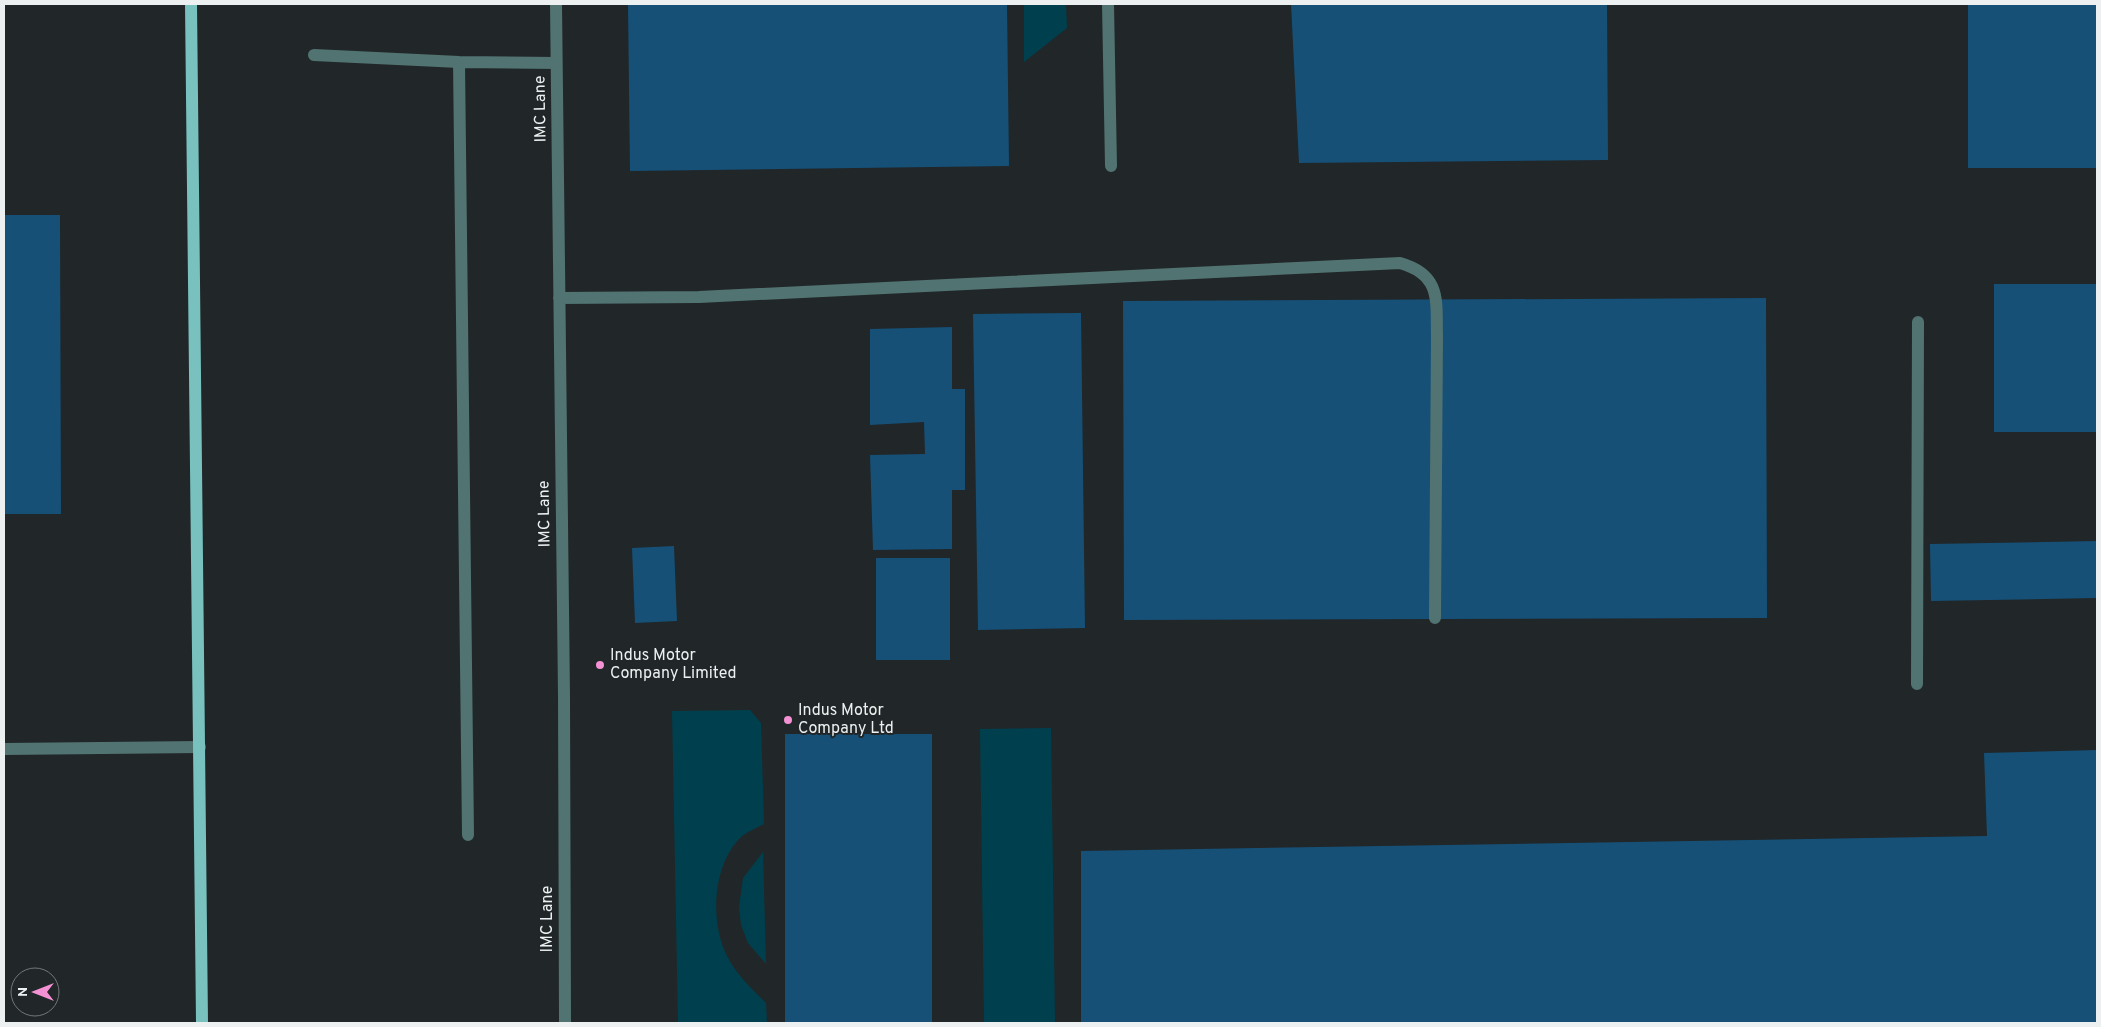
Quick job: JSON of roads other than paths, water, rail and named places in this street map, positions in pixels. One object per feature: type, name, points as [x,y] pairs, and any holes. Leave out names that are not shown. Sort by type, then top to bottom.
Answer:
[{"type":"main road","points":[[191,4],[202,1023]]},
{"type":"lane","name":"IMC Lane","points":[[556,4],[565,1023]]},
{"type":"lane","points":[[1108,4],[1111,166]]},
{"type":"lane","points":[[314,55],[459,62],[556,63]]},
{"type":"lane","points":[[459,62],[468,835]]},
{"type":"lane","points":[[559,298],[708,296],[1400,263],[1412,267],[1425,275],[1436,293],[1436,618]]},
{"type":"lane","points":[[1916,684],[1918,322]]},
{"type":"lane","points":[[4,749],[200,747]]},
{"type":"place","name":"Indus Motor Company Limited","points":[[600,665]]},
{"type":"place","name":"Indus Motor Company Ltd","points":[[788,720]]}]
